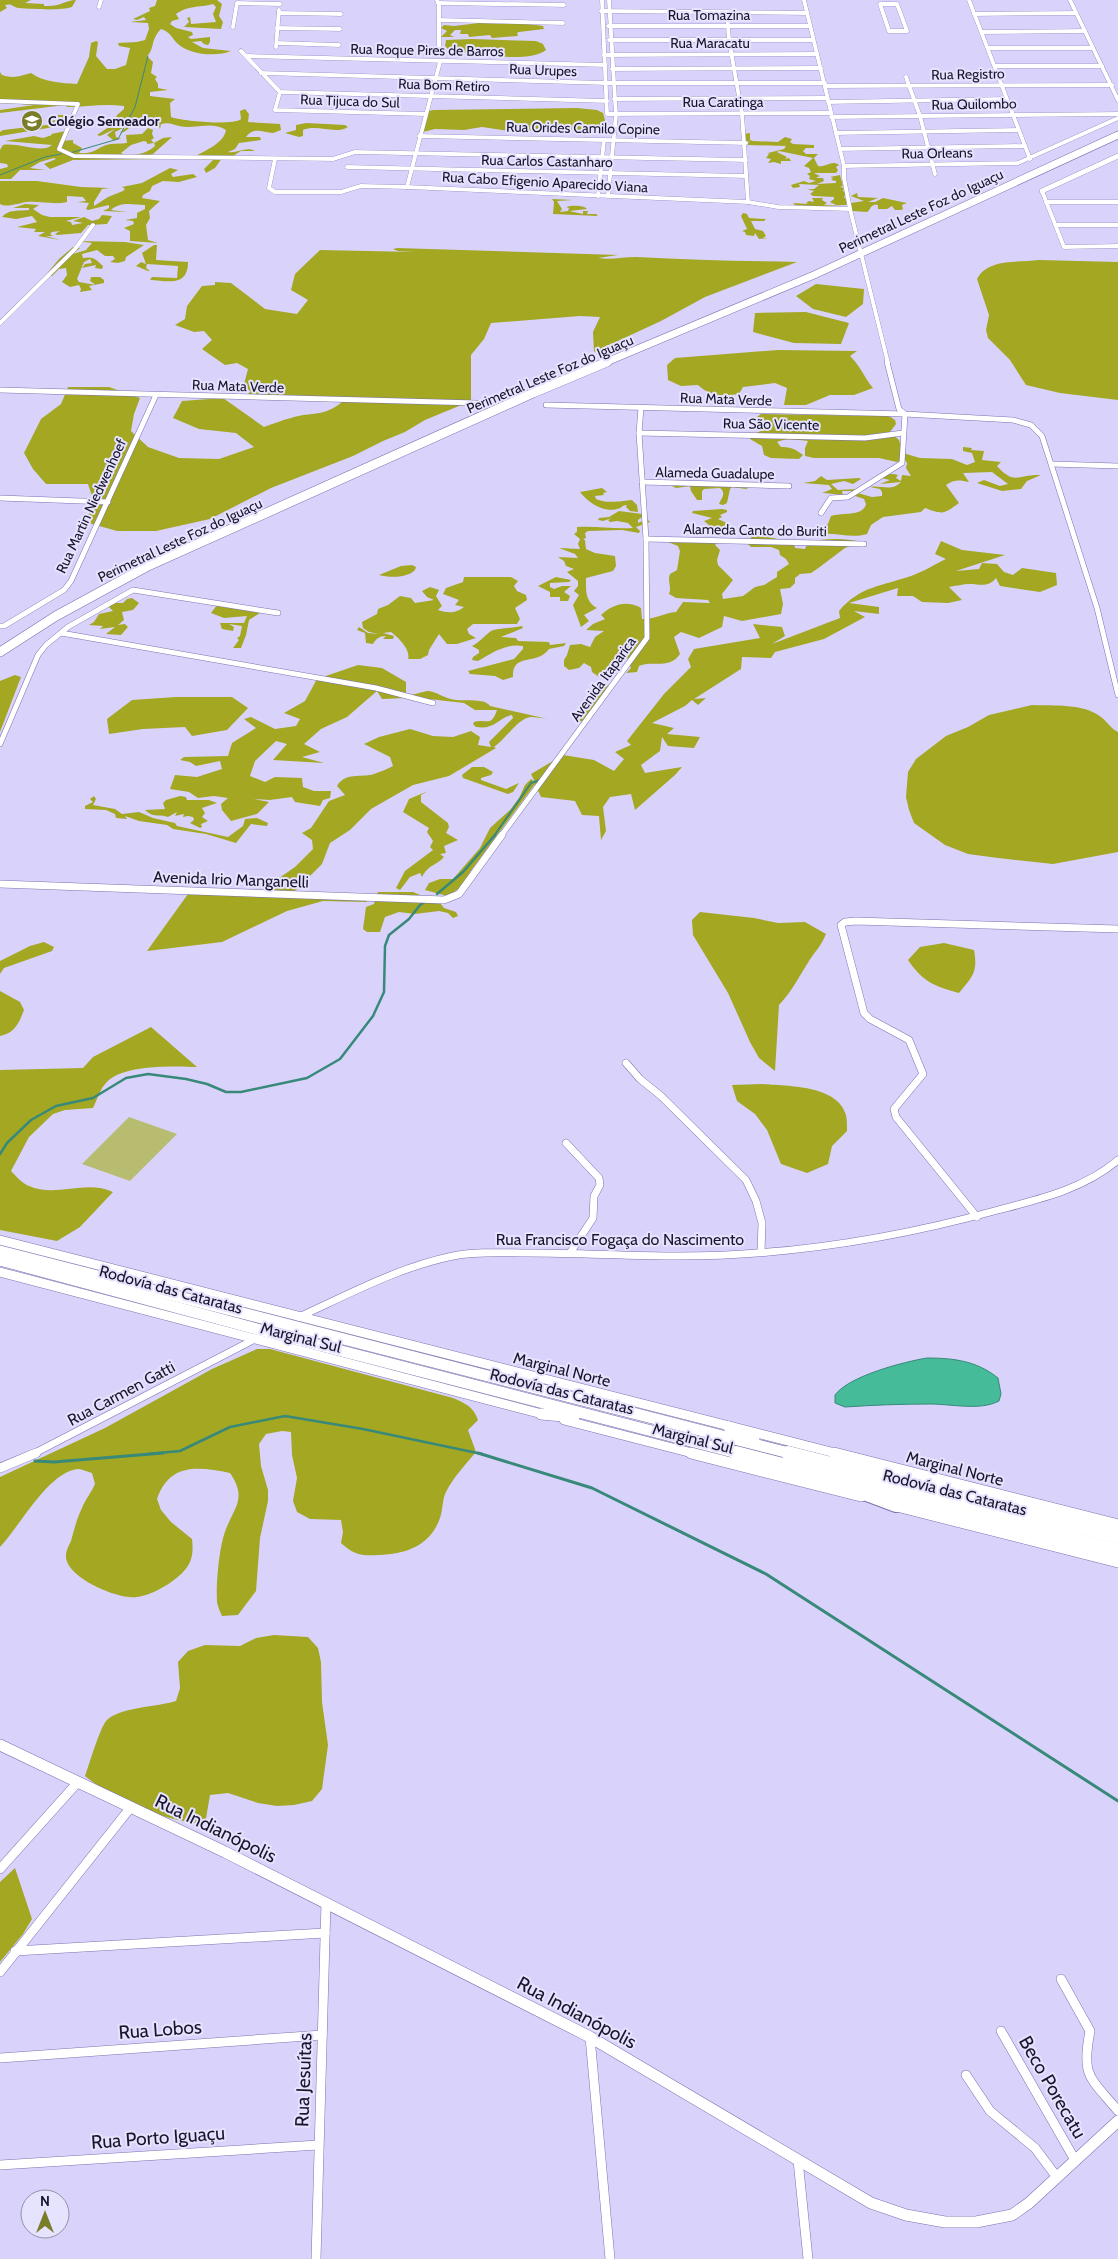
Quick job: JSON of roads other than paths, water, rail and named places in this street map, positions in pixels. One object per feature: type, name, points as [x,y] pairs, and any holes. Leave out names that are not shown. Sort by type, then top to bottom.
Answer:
[{"type":"highway","name":"Perimetral Leste Foz do Iguaçu","points":[[0,652],[56,616],[146,567],[533,393],[814,275],[1118,135]]},
{"type":"highway","name":"Rodovía das Cataratas","points":[[0,1251],[1118,1537]]},
{"type":"highway","name":"Rodovía das Cataratas","points":[[0,1260],[286,1337],[1118,1551]]},
{"type":"highway","points":[[541,1414],[609,1420]]},
{"type":"highway","points":[[729,1426],[771,1449]]},
{"type":"highway","points":[[810,1472],[896,1505]]},
{"type":"street","points":[[98,7],[101,0]]},
{"type":"street","points":[[602,0],[601,11],[607,101]]},
{"type":"street","points":[[608,196],[615,140],[616,114],[608,26],[609,0]]},
{"type":"street","points":[[804,0],[844,166],[844,178],[850,209],[899,409],[905,414],[1000,418],[1024,422],[1042,436],[1097,608],[1118,695]]},
{"type":"street","points":[[969,0],[1030,159]]},
{"type":"street","points":[[1070,0],[1118,100]]},
{"type":"street","points":[[233,27],[237,2],[281,2],[276,45],[339,45]]},
{"type":"street","points":[[439,52],[440,2],[564,5]]},
{"type":"street","points":[[888,2],[897,4],[907,32],[889,31],[880,4],[888,2]]},
{"type":"street","points":[[601,11],[807,13]]},
{"type":"street","points":[[727,12],[729,40],[746,143],[748,202]]},
{"type":"street","points":[[279,13],[341,14]]},
{"type":"street","points":[[974,14],[1076,14]]},
{"type":"street","points":[[439,20],[563,23]]},
{"type":"street","name":"Rua Tomazina","points":[[608,26],[809,26]]},
{"type":"street","points":[[277,28],[340,29]]},
{"type":"street","points":[[982,32],[1085,31]]},
{"type":"street","points":[[603,42],[813,40]]},
{"type":"street","points":[[988,48],[1093,48]]},
{"type":"street","points":[[241,51],[248,56],[261,73],[280,92]]},
{"type":"street","name":"Rua Maracatu","points":[[604,55],[817,54]]},
{"type":"street","name":"Rua Roque Pires de Barros","points":[[248,56],[606,66]]},
{"type":"street","points":[[407,187],[440,62]]},
{"type":"street","points":[[995,66],[1102,66]]},
{"type":"street","points":[[612,69],[821,68]]},
{"type":"street","name":"Rua Urupes","points":[[261,73],[606,83],[825,85]]},
{"type":"street","points":[[906,77],[920,116],[936,174]]},
{"type":"street","name":"Rua Registro","points":[[825,85],[1112,85]]},
{"type":"street","name":"Rua Bom Retiro","points":[[280,92],[607,101]]},
{"type":"street","name":"Rua Tijuca do Sul","points":[[280,92],[275,110],[425,114]]},
{"type":"street","points":[[614,99],[1006,99]]},
{"type":"street","points":[[0,101],[78,104],[59,149],[74,156],[333,159],[355,152],[415,152],[746,160]]},
{"type":"street","name":"Rua Caratinga","points":[[607,101],[607,114],[831,115]]},
{"type":"street","name":"Rua Quilombo","points":[[831,115],[1118,114]]},
{"type":"street","name":"Rua Orleans","points":[[844,166],[1013,163],[1030,159],[1118,118]]},
{"type":"street","points":[[836,133],[1018,130]]},
{"type":"street","name":"Rua Orides Camilo Copine","points":[[419,136],[746,143]]},
{"type":"street","points":[[598,196],[604,140]]},
{"type":"street","points":[[840,149],[1025,146]]},
{"type":"street","points":[[1118,156],[1042,191],[1064,247],[1118,246]]},
{"type":"street","name":"Rua Cabo Efigenio Aparecido Viana","points":[[275,159],[269,188],[275,192],[330,193],[361,186],[407,187],[748,202],[778,206],[850,209]]},
{"type":"street","name":"Rua Carlos Castanharo","points":[[347,167],[746,176]]},
{"type":"street","points":[[1047,204],[1118,204]]},
{"type":"street","points":[[0,323],[75,249],[93,225]]},
{"type":"street","points":[[1056,225],[1118,225]]},
{"type":"street","name":"Rua Mata Verde","points":[[0,390],[476,403]]},
{"type":"street","name":"Rua Martin Niedwenhoef","points":[[2,626],[64,590],[71,581],[156,395]]},
{"type":"street","name":"Rua Mata Verde","points":[[546,405],[905,414]]},
{"type":"street","name":"Avenida Itaparica","points":[[459,894],[647,638],[646,539],[639,433],[641,408]]},
{"type":"street","points":[[821,513],[831,498],[848,497],[902,463],[906,450],[903,433],[905,414]]},
{"type":"street","name":"Rua São Vicente","points":[[639,433],[865,438],[903,433]]},
{"type":"street","points":[[1052,464],[1118,466]]},
{"type":"street","name":"Alameda Guadalupe","points":[[642,482],[789,486]]},
{"type":"street","points":[[0,498],[108,502]]},
{"type":"street","name":"Alameda Canto do Buriti","points":[[646,539],[864,544]]},
{"type":"street","points":[[0,744],[38,655],[44,646],[61,633],[133,590],[278,613]]},
{"type":"street","points":[[61,633],[376,688],[433,703]]},
{"type":"street","name":"Avenida Irio Manganelli","points":[[0,884],[444,900],[459,894]]},
{"type":"street","points":[[977,1217],[896,1117],[894,1109],[923,1074],[909,1040],[870,1019],[864,1013],[841,925],[845,922],[856,921],[1118,929]]},
{"type":"street","points":[[626,1063],[640,1079],[661,1096],[746,1180],[756,1201],[762,1223],[761,1252]]},
{"type":"street","points":[[566,1143],[599,1178],[600,1185],[594,1196],[593,1218],[570,1253]]},
{"type":"street","name":"Rua Francisco Fogaça do Nascimento","points":[[299,1317],[388,1277],[454,1256],[570,1253],[681,1256],[761,1252],[840,1244],[977,1217],[1066,1191],[1111,1167],[1118,1160]]},
{"type":"street","name":"Marginal Norte","points":[[0,1240],[1118,1525]]},
{"type":"street","name":"Marginal Sul","points":[[0,1272],[253,1340],[1118,1562]]},
{"type":"street","name":"Rua Carmen Gatti","points":[[0,1468],[47,1448],[253,1340]]},
{"type":"street","name":"Rua Indianópolis","points":[[0,1744],[326,1903],[590,2037],[871,2203],[906,2215],[945,2222],[976,2222],[1012,2215],[1029,2203],[1056,2176],[1118,2121]]},
{"type":"street","points":[[0,1869],[78,1782]]},
{"type":"street","points":[[0,1972],[132,1807]]},
{"type":"street","name":"Rua Jesuítas","points":[[316,2259],[326,1903]]},
{"type":"street","points":[[15,1951],[325,1933]]},
{"type":"street","points":[[1061,1979],[1090,2031],[1084,2056],[1088,2074],[1118,2111]]},
{"type":"street","name":"Beco Porecatu","points":[[1001,2031],[1075,2160]]},
{"type":"street","name":"Rua Lobos","points":[[0,2058],[322,2035]]},
{"type":"street","points":[[590,2037],[610,2259]]},
{"type":"street","points":[[966,2075],[990,2111],[1035,2148],[1056,2176]]},
{"type":"street","name":"Rua Porto Iguaçu","points":[[0,2165],[318,2144]]},
{"type":"street","points":[[798,2160],[808,2259]]},
{"type":"waterway","points":[[70,153],[118,139],[135,107],[148,56]]},
{"type":"waterway","points":[[0,175],[45,157],[61,154]]},
{"type":"waterway","points":[[494,836],[531,783],[540,780]]},
{"type":"waterway","points":[[437,894],[463,872],[495,835]]},
{"type":"waterway","points":[[0,1154],[7,1143],[31,1120],[56,1106],[93,1098],[126,1078],[148,1074],[186,1079],[207,1084],[226,1092],[241,1092],[307,1078],[340,1059],[373,1016],[384,992],[385,946],[389,935],[409,919],[420,905],[426,901]]},
{"type":"waterway","points":[[148,1454],[180,1451],[230,1427],[285,1416],[363,1429],[480,1454]]},
{"type":"waterway","points":[[35,1461],[54,1462],[163,1453]]},
{"type":"waterway","points":[[480,1454],[592,1488],[766,1574],[1118,1801]]},
{"type":"place","name":"Colégio Semeador","points":[[32,121]]}]
